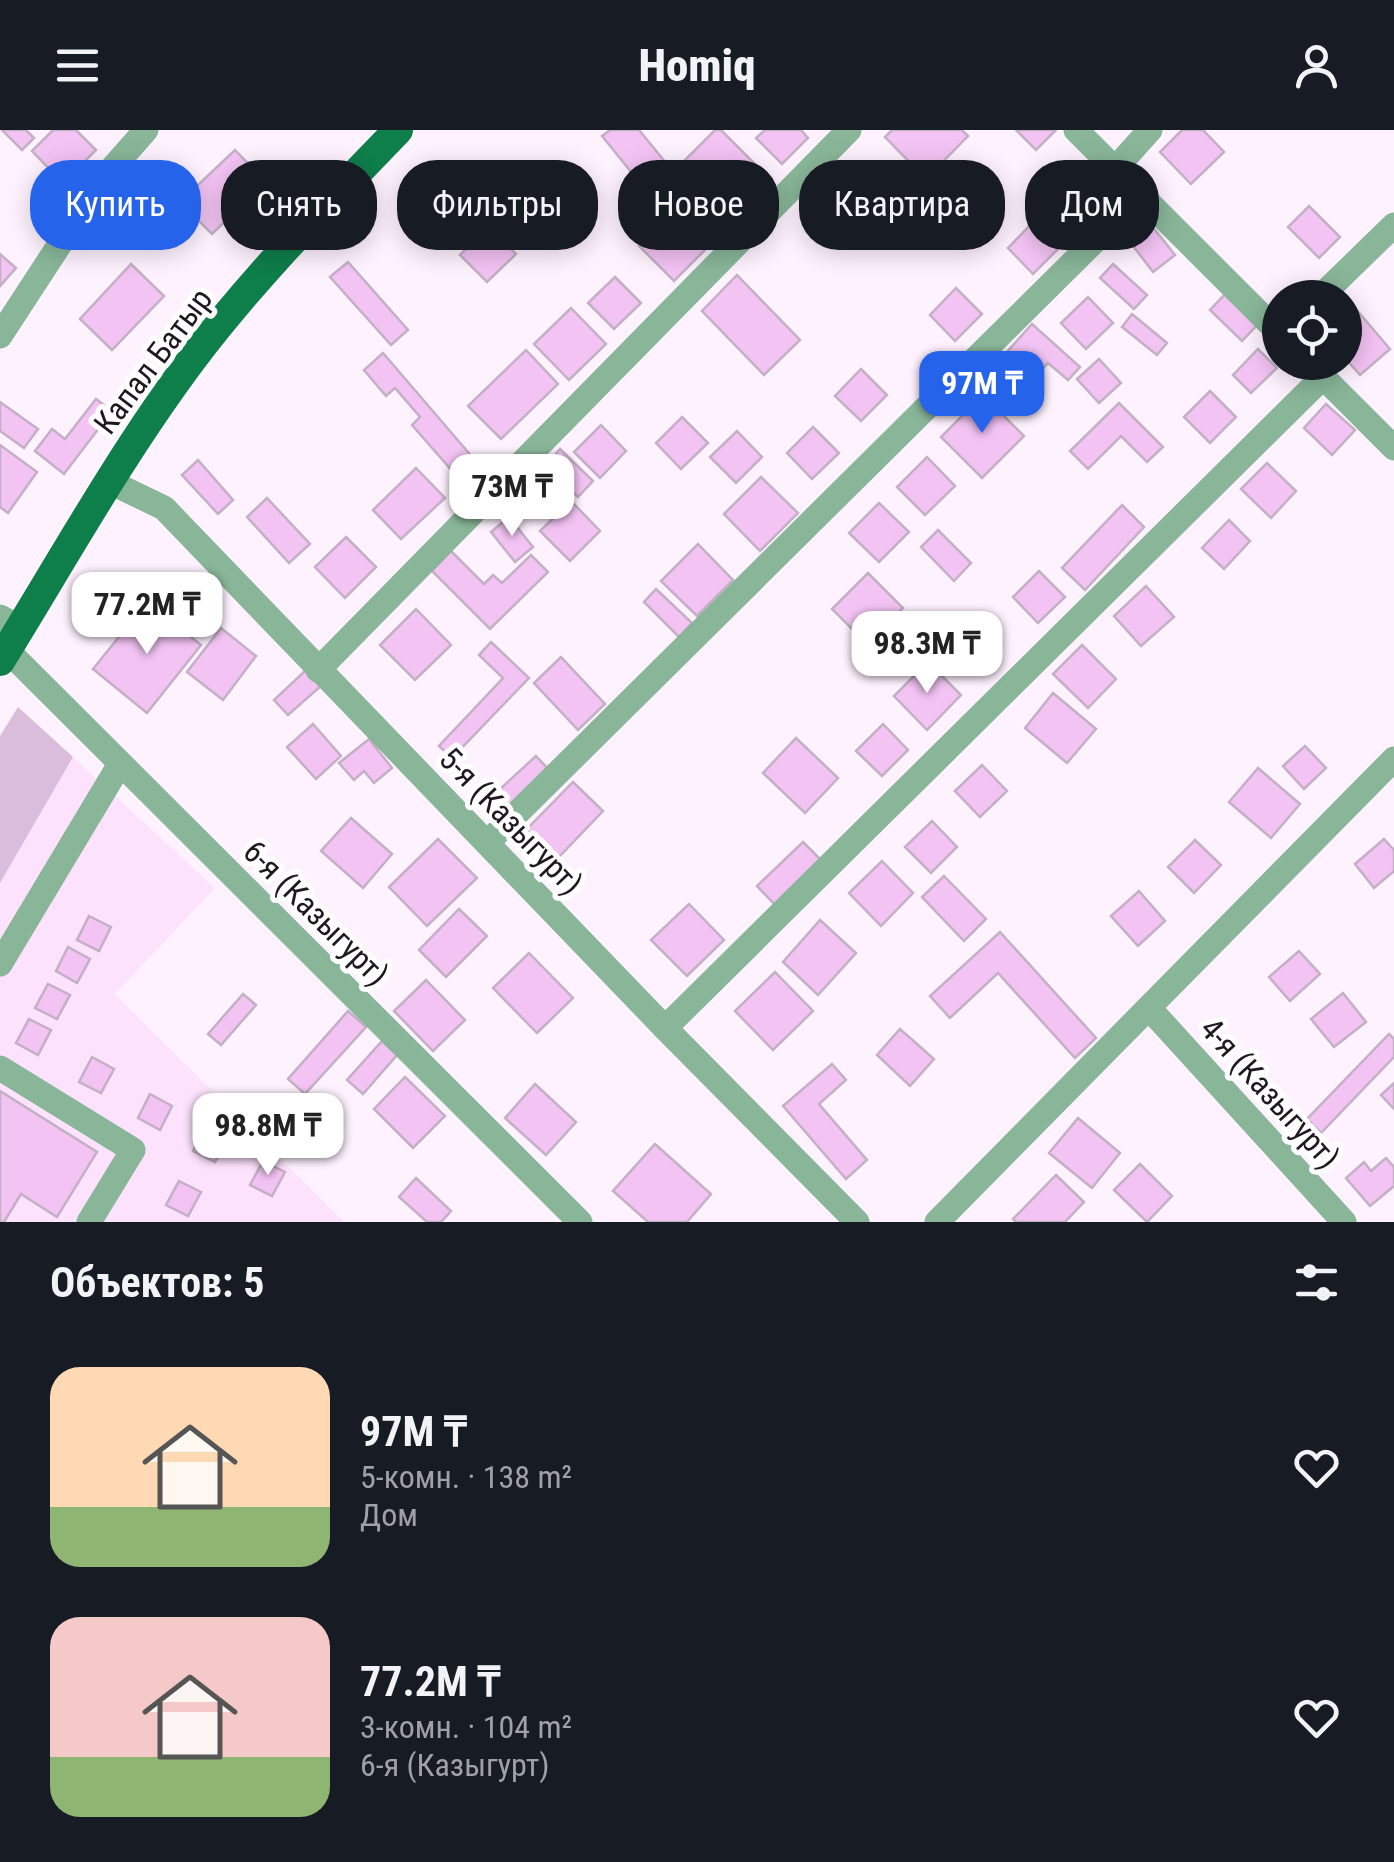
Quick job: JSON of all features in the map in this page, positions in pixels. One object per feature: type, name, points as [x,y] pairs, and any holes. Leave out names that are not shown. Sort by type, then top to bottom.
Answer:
[{"type":"main road","name":"Капал Батыр","points":[[7,639],[108,480],[194,356],[290,242],[398,130]]},
{"type":"street","points":[[0,336],[102,181],[146,130]]},
{"type":"street","points":[[318,670],[848,130]]},
{"type":"street","points":[[1076,130],[1106,160]]},
{"type":"street","points":[[1123,160],[1150,130]]},
{"type":"street","points":[[1159,212],[1262,316]]},
{"type":"street","points":[[1338,280],[1394,226]]},
{"type":"street","points":[[488,842],[1086,250]]},
{"type":"street","points":[[665,1028],[1306,380]]},
{"type":"street","points":[[1326,380],[1394,448]]},
{"type":"street","name":"5-я (Казыгурт)","points":[[108,480],[164,508],[856,1222]]},
{"type":"street","name":"6-я (Казыгурт)","points":[[7,639],[120,764],[580,1222]]},
{"type":"street","points":[[937,1222],[1394,759]]},
{"type":"street","points":[[0,964],[120,764]]},
{"type":"street","points":[[1374,779],[1394,797]]},
{"type":"street","name":"4-я (Казыгурт)","points":[[1148,1008],[1344,1222]]},
{"type":"street","points":[[0,1068],[133,1150],[89,1222]]},
{"type":"shaded area","points":[[18,707],[73,757],[0,883],[0,736]]},
{"type":"shaded area","points":[[73,757],[215,888],[115,994],[344,1222],[0,1222],[0,883]]},
{"type":"building","points":[[2,130],[26,130],[34,138],[22,150]]},
{"type":"building","points":[[53,130],[76,130],[96,150],[86,160],[41,160],[32,151]]},
{"type":"building","points":[[610,130],[639,130],[664,160],[621,160],[602,136]]},
{"type":"building","points":[[715,130],[721,130],[751,160],[685,160]]},
{"type":"building","points":[[765,130],[801,130],[808,138],[782,164],[756,138]]},
{"type":"building","points":[[892,130],[962,130],[968,136],[945,160],[907,160],[885,137]]},
{"type":"building","points":[[1016,130],[1056,130],[1036,150]]},
{"type":"building","points":[[1182,130],[1203,130],[1224,152],[1191,184],[1160,152]]},
{"type":"building","points":[[235,150],[245,160],[224,160]]},
{"type":"building","points":[[221,163],[221,225],[212,234],[201,223],[201,182]]},
{"type":"building","points":[[1309,206],[1340,237],[1319,258],[1288,227]]},
{"type":"building","points":[[1025,230],[1025,250],[1057,250],[1033,274],[1008,248]]},
{"type":"building","points":[[1159,235],[1175,255],[1153,272],[1136,250],[1159,250]]},
{"type":"building","points":[[465,250],[512,250],[516,254],[487,282],[460,255]]},
{"type":"building","points":[[643,250],[705,250],[674,281]]},
{"type":"building","points":[[0,254],[16,268],[0,286]]},
{"type":"building","points":[[348,262],[408,330],[391,345],[330,277]]},
{"type":"building","points":[[131,264],[164,296],[112,350],[80,319]]},
{"type":"building","points":[[1113,264],[1147,295],[1134,309],[1100,278]]},
{"type":"building","points":[[737,275],[800,340],[764,375],[702,311]]},
{"type":"building","points":[[615,277],[641,303],[614,329],[588,303]]},
{"type":"building","points":[[956,288],[982,314],[955,341],[930,315]]},
{"type":"building","points":[[1229,290],[1261,321],[1242,341],[1210,310]]},
{"type":"building","points":[[1088,297],[1113,323],[1086,349],[1061,323]]},
{"type":"building","points":[[571,308],[606,344],[569,380],[534,344]]},
{"type":"building","points":[[1132,314],[1167,343],[1157,355],[1122,327]]},
{"type":"building","points":[[1362,316],[1390,349],[1362,373]]},
{"type":"building","points":[[1032,324],[1080,367],[1068,380],[1048,363],[1017,397],[989,372]]},
{"type":"building","points":[[1258,349],[1262,353],[1265,380],[1251,393],[1233,375]]},
{"type":"building","points":[[526,350],[558,384],[501,439],[468,406]]},
{"type":"building","points":[[383,353],[486,473],[459,496],[452,487],[460,480],[412,425],[420,417],[395,388],[386,396],[364,370]]},
{"type":"building","points":[[1099,359],[1121,383],[1099,403],[1077,379]]},
{"type":"building","points":[[861,369],[887,395],[861,421],[835,396]]},
{"type":"building","points":[[1210,391],[1236,417],[1210,443],[1184,417]]},
{"type":"building","points":[[983,395],[1024,436],[982,478],[941,437]]},
{"type":"building","points":[[96,399],[112,411],[64,474],[35,451],[52,429],[65,439]]},
{"type":"building","points":[[0,402],[38,429],[24,448],[0,431]]},
{"type":"building","points":[[1119,403],[1163,447],[1147,462],[1121,436],[1088,469],[1070,451]]},
{"type":"building","points":[[1326,404],[1355,430],[1332,455],[1304,428]]},
{"type":"building","points":[[682,417],[708,443],[681,469],[656,443]]},
{"type":"building","points":[[601,425],[626,451],[600,478],[574,452]]},
{"type":"building","points":[[813,427],[839,453],[812,479],[787,453]]},
{"type":"building","points":[[737,431],[762,457],[736,483],[710,457]]},
{"type":"building","points":[[0,445],[37,472],[8,513],[0,507]]},
{"type":"building","points":[[560,449],[593,481],[578,497],[545,466]]},
{"type":"building","points":[[927,457],[955,486],[925,515],[897,487]]},
{"type":"building","points":[[198,460],[233,500],[218,514],[182,475]]},
{"type":"building","points":[[1267,463],[1296,491],[1271,518],[1241,489]]},
{"type":"building","points":[[416,468],[445,498],[401,539],[373,510]]},
{"type":"building","points":[[761,477],[798,513],[760,551],[724,514]]},
{"type":"building","points":[[267,498],[310,544],[289,563],[247,517]]},
{"type":"building","points":[[571,501],[600,531],[570,561],[540,531]]},
{"type":"building","points":[[879,503],[909,532],[879,562],[849,533]]},
{"type":"building","points":[[1122,505],[1144,527],[1085,590],[1062,568]]},
{"type":"building","points":[[509,517],[533,547],[515,562],[491,532]]},
{"type":"building","points":[[1229,520],[1250,541],[1224,569],[1202,548]]},
{"type":"building","points":[[938,530],[971,563],[954,581],[921,547]]},
{"type":"building","points":[[346,537],[376,567],[345,598],[315,567]]},
{"type":"building","points":[[698,544],[733,580],[697,616],[661,581]]},
{"type":"building","points":[[451,551],[484,584],[493,575],[502,583],[531,555],[548,572],[490,629],[432,571]]},
{"type":"building","points":[[1039,571],[1065,597],[1038,623],[1013,597]]},
{"type":"building","points":[[868,573],[903,608],[867,644],[832,609]]},
{"type":"building","points":[[1146,586],[1174,617],[1141,646],[1114,616]]},
{"type":"building","points":[[656,589],[692,623],[679,637],[644,602]]},
{"type":"building","points":[[147,602],[201,645],[147,713],[93,669]]},
{"type":"building","points":[[416,609],[451,645],[415,680],[380,645]]},
{"type":"building","points":[[221,628],[256,656],[223,700],[187,672]]},
{"type":"building","points":[[491,642],[529,678],[452,758],[439,746],[503,678],[479,655]]},
{"type":"building","points":[[1082,645],[1116,679],[1088,708],[1053,674]]},
{"type":"building","points":[[561,657],[605,704],[578,730],[534,683]]},
{"type":"building","points":[[928,662],[961,695],[927,730],[894,696]]},
{"type":"building","points":[[306,670],[321,686],[288,715],[274,700]]},
{"type":"building","points":[[1053,693],[1096,729],[1067,763],[1025,728]]},
{"type":"building","points":[[313,724],[341,756],[316,779],[287,747]]},
{"type":"building","points":[[883,724],[908,750],[882,776],[856,751]]},
{"type":"building","points":[[796,738],[838,778],[805,813],[763,773]]},
{"type":"building","points":[[369,739],[392,768],[374,783],[364,771],[354,780],[339,763]]},
{"type":"building","points":[[1305,746],[1326,768],[1304,789],[1283,766]]},
{"type":"building","points":[[536,756],[550,771],[503,815],[488,800]]},
{"type":"building","points":[[982,765],[1007,791],[980,817],[955,791]]},
{"type":"building","points":[[1258,768],[1300,804],[1271,838],[1229,802]]},
{"type":"building","points":[[573,782],[603,811],[557,859],[527,829]]},
{"type":"building","points":[[351,818],[392,854],[363,888],[321,851]]},
{"type":"building","points":[[932,821],[957,847],[931,873],[905,847]]},
{"type":"building","points":[[438,839],[477,878],[427,926],[389,887]]},
{"type":"building","points":[[1384,839],[1394,850],[1394,871],[1374,888],[1355,864]]},
{"type":"building","points":[[1195,840],[1221,865],[1194,893],[1168,867]]},
{"type":"building","points":[[803,842],[821,860],[775,905],[757,886]]},
{"type":"building","points":[[882,861],[913,893],[881,926],[849,893]]},
{"type":"building","points":[[944,876],[986,919],[964,941],[922,897]]},
{"type":"building","points":[[1139,891],[1165,921],[1138,946],[1111,916]]},
{"type":"building","points":[[689,904],[724,940],[687,976],[651,940]]},
{"type":"building","points":[[459,909],[487,936],[446,977],[419,950]]},
{"type":"building","points":[[89,916],[111,927],[99,951],[77,940]]},
{"type":"building","points":[[820,920],[856,953],[818,995],[783,962]]},
{"type":"building","points":[[1000,932],[1096,1038],[1075,1058],[998,973],[950,1018],[930,996]]},
{"type":"building","points":[[68,947],[90,959],[77,983],[56,971]]},
{"type":"building","points":[[1299,951],[1320,974],[1290,1001],[1269,977]]},
{"type":"building","points":[[529,953],[573,998],[537,1033],[493,988]]},
{"type":"building","points":[[775,972],[813,1011],[773,1050],[735,1011]]},
{"type":"building","points":[[426,980],[465,1020],[433,1051],[394,1011]]},
{"type":"building","points":[[48,984],[70,995],[57,1019],[35,1008]]},
{"type":"building","points":[[1343,993],[1366,1022],[1334,1047],[1311,1019]]},
{"type":"building","points":[[243,994],[256,1005],[221,1045],[208,1034]]},
{"type":"building","points":[[348,1011],[366,1027],[305,1094],[288,1079]]},
{"type":"building","points":[[29,1019],[51,1030],[38,1055],[16,1043]]},
{"type":"building","points":[[900,1029],[934,1059],[910,1086],[877,1055]]},
{"type":"building","points":[[1389,1034],[1394,1039],[1394,1057],[1321,1133],[1307,1119]]},
{"type":"building","points":[[382,1041],[397,1055],[363,1094],[347,1080]]},
{"type":"building","points":[[92,1057],[114,1069],[101,1093],[79,1082]]},
{"type":"building","points":[[832,1064],[846,1080],[819,1104],[867,1160],[846,1179],[783,1106]]},
{"type":"building","points":[[405,1077],[445,1116],[413,1148],[374,1109]]},
{"type":"building","points":[[1394,1083],[1394,1109],[1381,1095]]},
{"type":"building","points":[[535,1084],[576,1122],[546,1155],[505,1118]]},
{"type":"building","points":[[0,1091],[97,1152],[57,1217],[21,1194],[4,1222],[0,1222]]},
{"type":"building","points":[[150,1094],[172,1106],[160,1130],[138,1118]]},
{"type":"building","points":[[1078,1118],[1120,1153],[1092,1188],[1049,1153]]},
{"type":"building","points":[[206,1127],[228,1138],[215,1162],[193,1151]]},
{"type":"building","points":[[655,1144],[711,1194],[687,1222],[648,1222],[613,1191]]},
{"type":"building","points":[[1386,1158],[1394,1167],[1394,1186],[1370,1206],[1346,1178],[1364,1162],[1371,1171]]},
{"type":"building","points":[[263,1161],[285,1172],[272,1196],[250,1185]]},
{"type":"building","points":[[1140,1164],[1172,1196],[1147,1222],[1114,1190]]},
{"type":"building","points":[[1056,1175],[1084,1202],[1065,1222],[1016,1222],[1013,1219]]},
{"type":"building","points":[[416,1178],[451,1211],[441,1222],[427,1222],[399,1197]]},
{"type":"building","points":[[179,1181],[201,1192],[188,1216],[166,1205]]}]
